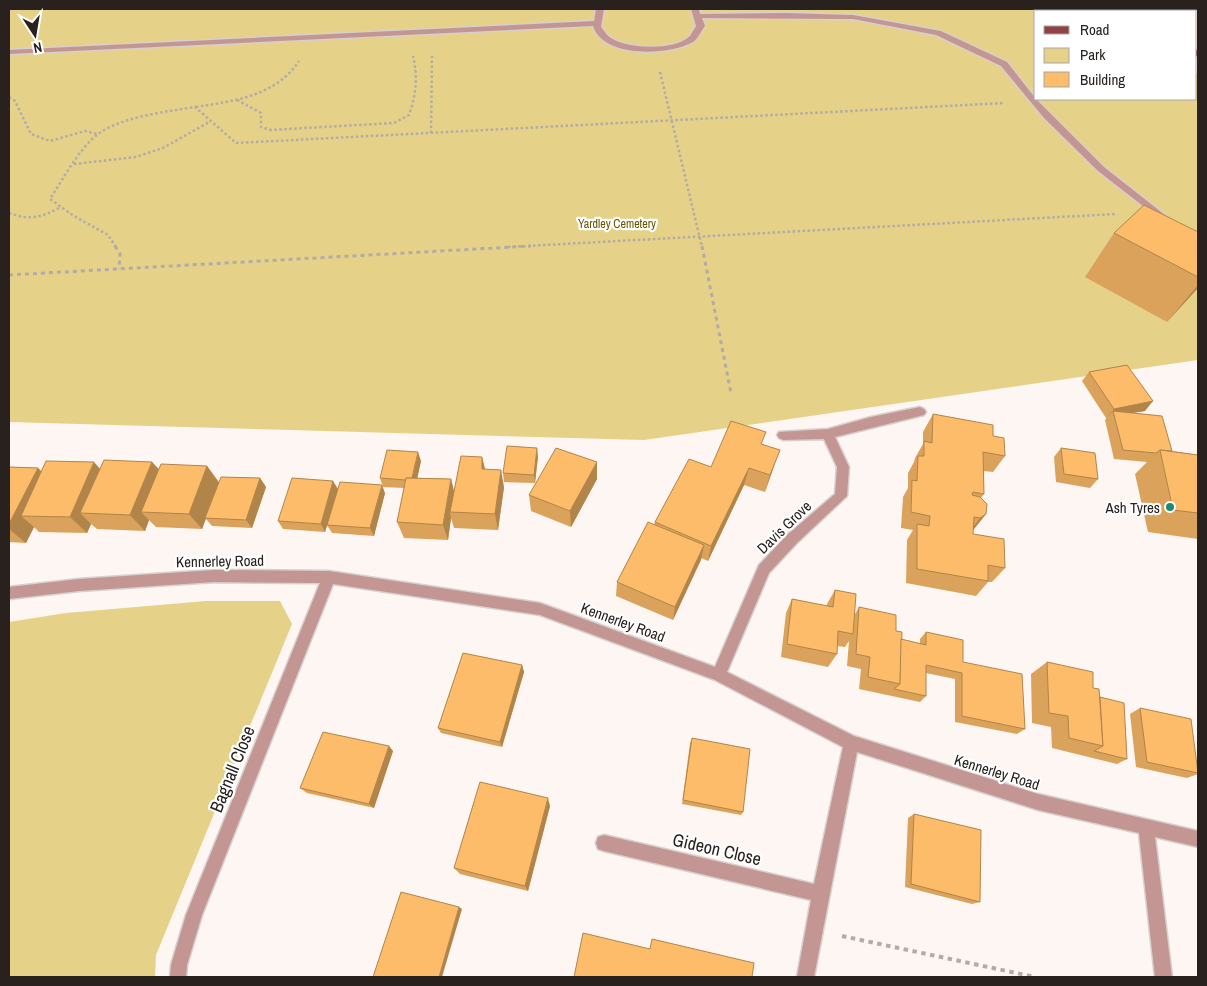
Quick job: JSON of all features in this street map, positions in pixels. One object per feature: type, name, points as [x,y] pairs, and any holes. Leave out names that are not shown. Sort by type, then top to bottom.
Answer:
[{"type":"street","points":[[600,9],[595,18],[603,36],[612,42],[640,50],[672,48],[692,38],[702,26],[698,12],[852,17],[938,34],[1004,64],[1034,101],[1101,169],[1153,212],[1170,222]]},
{"type":"street","points":[[852,17],[867,9]]},
{"type":"street","points":[[9,52],[303,39],[596,23]]},
{"type":"street","points":[[782,435],[828,434],[871,422],[920,412]]},
{"type":"street","name":"Davis Grove","points":[[719,675],[764,569],[792,539],[841,496],[843,468],[828,434]]},
{"type":"street","name":"Kennerley Road","points":[[9,594],[79,585],[214,576],[329,576],[540,609],[719,675],[851,743],[1038,802],[1198,839]]},
{"type":"street","name":"Bagnall Close","points":[[178,977],[179,965],[194,915],[329,576]]},
{"type":"street","points":[[805,977],[851,743]]},
{"type":"street","points":[[1146,827],[1164,977]]},
{"type":"street","name":"Gideon Close","points":[[604,843],[820,894]]},
{"type":"path","points":[[431,133],[433,32]]},
{"type":"path","points":[[119,270],[120,254],[108,235],[50,199],[96,134],[118,125],[195,107],[237,100],[260,92],[280,81],[297,65],[303,51],[303,39]]},
{"type":"path","points":[[655,50],[700,238],[731,393]]},
{"type":"path","points":[[237,100],[261,113],[261,127],[271,130],[394,123],[409,115],[412,109],[417,71],[412,55],[405,54]]},
{"type":"path","points":[[9,96],[15,101],[31,134],[50,141],[85,131],[96,134]]},
{"type":"path","points":[[195,107],[236,143],[671,122],[1034,101]]},
{"type":"path","points":[[73,164],[136,157],[163,148],[210,121]]},
{"type":"path","points":[[9,213],[23,220],[38,219],[61,207]]},
{"type":"path","points":[[9,275],[1153,212]]},
{"type":"path","points":[[814,930],[1035,977]]},
{"type":"green space","name":"Yardley Cemetery","points":[[9,9],[1123,9],[1034,10],[1034,100],[1197,100],[1198,74],[1198,360],[644,440],[9,422]]},
{"type":"green space","points":[[206,601],[280,601],[292,624],[156,955],[155,977],[9,977],[9,622],[66,613]]},
{"type":"building","points":[[1144,205],[1198,232],[1198,277],[1114,233]]},
{"type":"building","points":[[1127,365],[1153,401],[1114,409],[1089,372]]},
{"type":"building","points":[[1113,411],[1162,416],[1172,451],[1160,450],[1156,453],[1123,450]]},
{"type":"building","points":[[933,414],[993,425],[993,436],[1004,438],[1005,456],[983,452],[984,494],[973,492],[972,495],[980,497],[987,504],[986,514],[980,518],[974,517],[973,534],[1004,539],[1005,568],[988,565],[988,581],[917,569],[917,524],[929,526],[930,516],[911,512],[912,480],[917,481],[918,456],[924,456],[924,441],[932,443]]},
{"type":"building","points":[[731,421],[766,432],[761,444],[780,450],[770,475],[749,468],[711,546],[655,522],[689,459],[711,467]]},
{"type":"building","points":[[507,446],[537,448],[534,475],[503,473]]},
{"type":"building","points":[[556,448],[597,462],[570,511],[529,495]]},
{"type":"building","points":[[1061,448],[1095,453],[1098,479],[1064,474]]},
{"type":"building","points":[[387,450],[418,452],[412,478],[406,478],[406,480],[380,478]]},
{"type":"building","points":[[1160,450],[1198,455],[1198,513],[1173,510]]},
{"type":"building","points":[[461,456],[482,457],[482,469],[501,470],[495,514],[450,512]]},
{"type":"building","points":[[104,460],[152,462],[130,515],[80,513]]},
{"type":"building","points":[[46,461],[94,462],[70,517],[21,516]]},
{"type":"building","points":[[161,464],[207,466],[189,514],[141,512]]},
{"type":"building","points":[[9,467],[38,468],[9,524]]},
{"type":"building","points":[[221,477],[260,478],[246,520],[205,518]]},
{"type":"building","points":[[292,478],[333,481],[321,524],[278,521]]},
{"type":"building","points":[[406,478],[451,479],[443,525],[397,522]]},
{"type":"building","points":[[340,482],[382,485],[370,528],[327,525]]},
{"type":"building","points":[[648,522],[704,545],[675,607],[617,582]]},
{"type":"building","points":[[835,590],[856,594],[853,634],[838,631],[837,654],[787,644],[792,599],[833,607]]},
{"type":"building","points":[[859,607],[896,615],[896,631],[902,632],[900,684],[868,677],[870,657],[856,654]]},
{"type":"building","points":[[926,632],[963,640],[963,662],[1022,674],[1025,729],[962,716],[962,673],[926,665],[926,696],[894,689],[900,684],[901,639],[926,645]]},
{"type":"building","points":[[463,653],[522,665],[500,742],[438,728]]},
{"type":"building","points":[[1047,662],[1093,672],[1093,688],[1099,689],[1103,746],[1069,738],[1068,716],[1049,713]]},
{"type":"building","points":[[1100,697],[1124,703],[1127,759],[1094,751],[1103,746]]},
{"type":"building","points":[[1140,708],[1191,719],[1198,773],[1147,762]]},
{"type":"building","points":[[323,732],[389,746],[369,804],[300,788]]},
{"type":"building","points":[[692,738],[750,749],[743,812],[683,800]]},
{"type":"building","points":[[480,782],[548,798],[525,886],[454,868]]},
{"type":"building","points":[[914,814],[981,830],[980,902],[911,884]]},
{"type":"building","points":[[401,892],[459,907],[439,977],[373,977]]},
{"type":"building","points":[[583,933],[650,949],[652,939],[754,963],[752,977],[574,977]]},
{"type":"place","name":"Ash Tyres","points":[[1170,507]]}]
